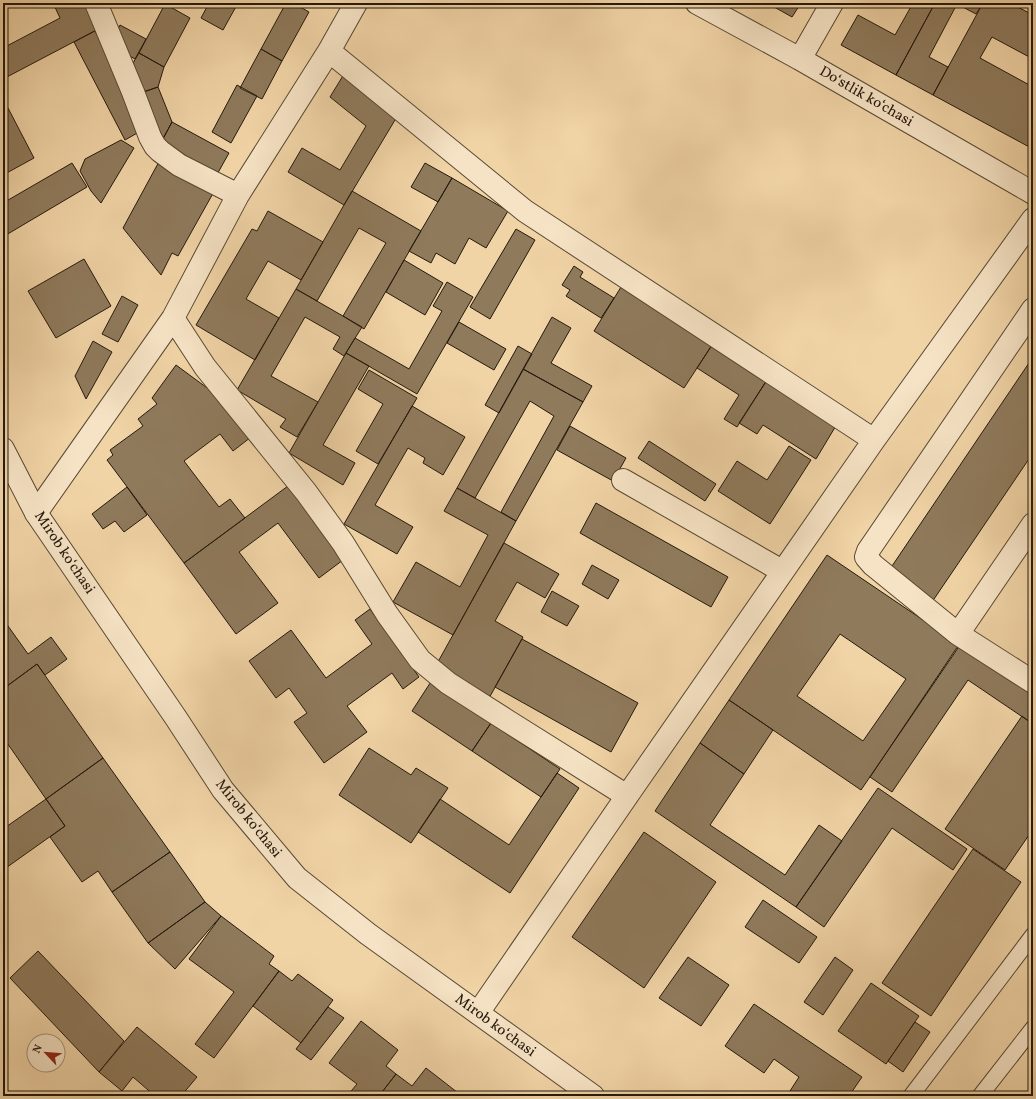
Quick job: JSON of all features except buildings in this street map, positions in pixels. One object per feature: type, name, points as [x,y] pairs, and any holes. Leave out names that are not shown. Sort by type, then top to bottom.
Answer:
[{"type":"street","points":[[96,3],[155,146],[160,152],[179,165],[238,195]]},
{"type":"street","points":[[36,512],[173,318],[238,195],[329,51],[356,3]]},
{"type":"street","name":"Doʻstlik koʻchasi","points":[[697,3],[1033,193]]},
{"type":"street","points":[[800,60],[832,3]]},
{"type":"street","points":[[329,51],[525,211],[874,440]]},
{"type":"street","points":[[478,1014],[782,571],[874,440],[1033,220]]},
{"type":"street","points":[[1033,309],[868,551],[866,557],[873,565],[958,634],[1033,682]]},
{"type":"street","points":[[173,318],[205,367],[306,492],[343,543],[388,614],[420,660],[448,683],[627,796]]},
{"type":"street","name":"Mirob koʻchasi","points":[[3,449],[36,512],[223,790],[297,878],[368,934],[592,1096]]},
{"type":"street","points":[[623,480],[782,571]]},
{"type":"street","points":[[958,634],[1033,524]]},
{"type":"lane","points":[[911,1096],[1033,936]]},
{"type":"lane","points":[[980,1096],[1033,1028]]}]
